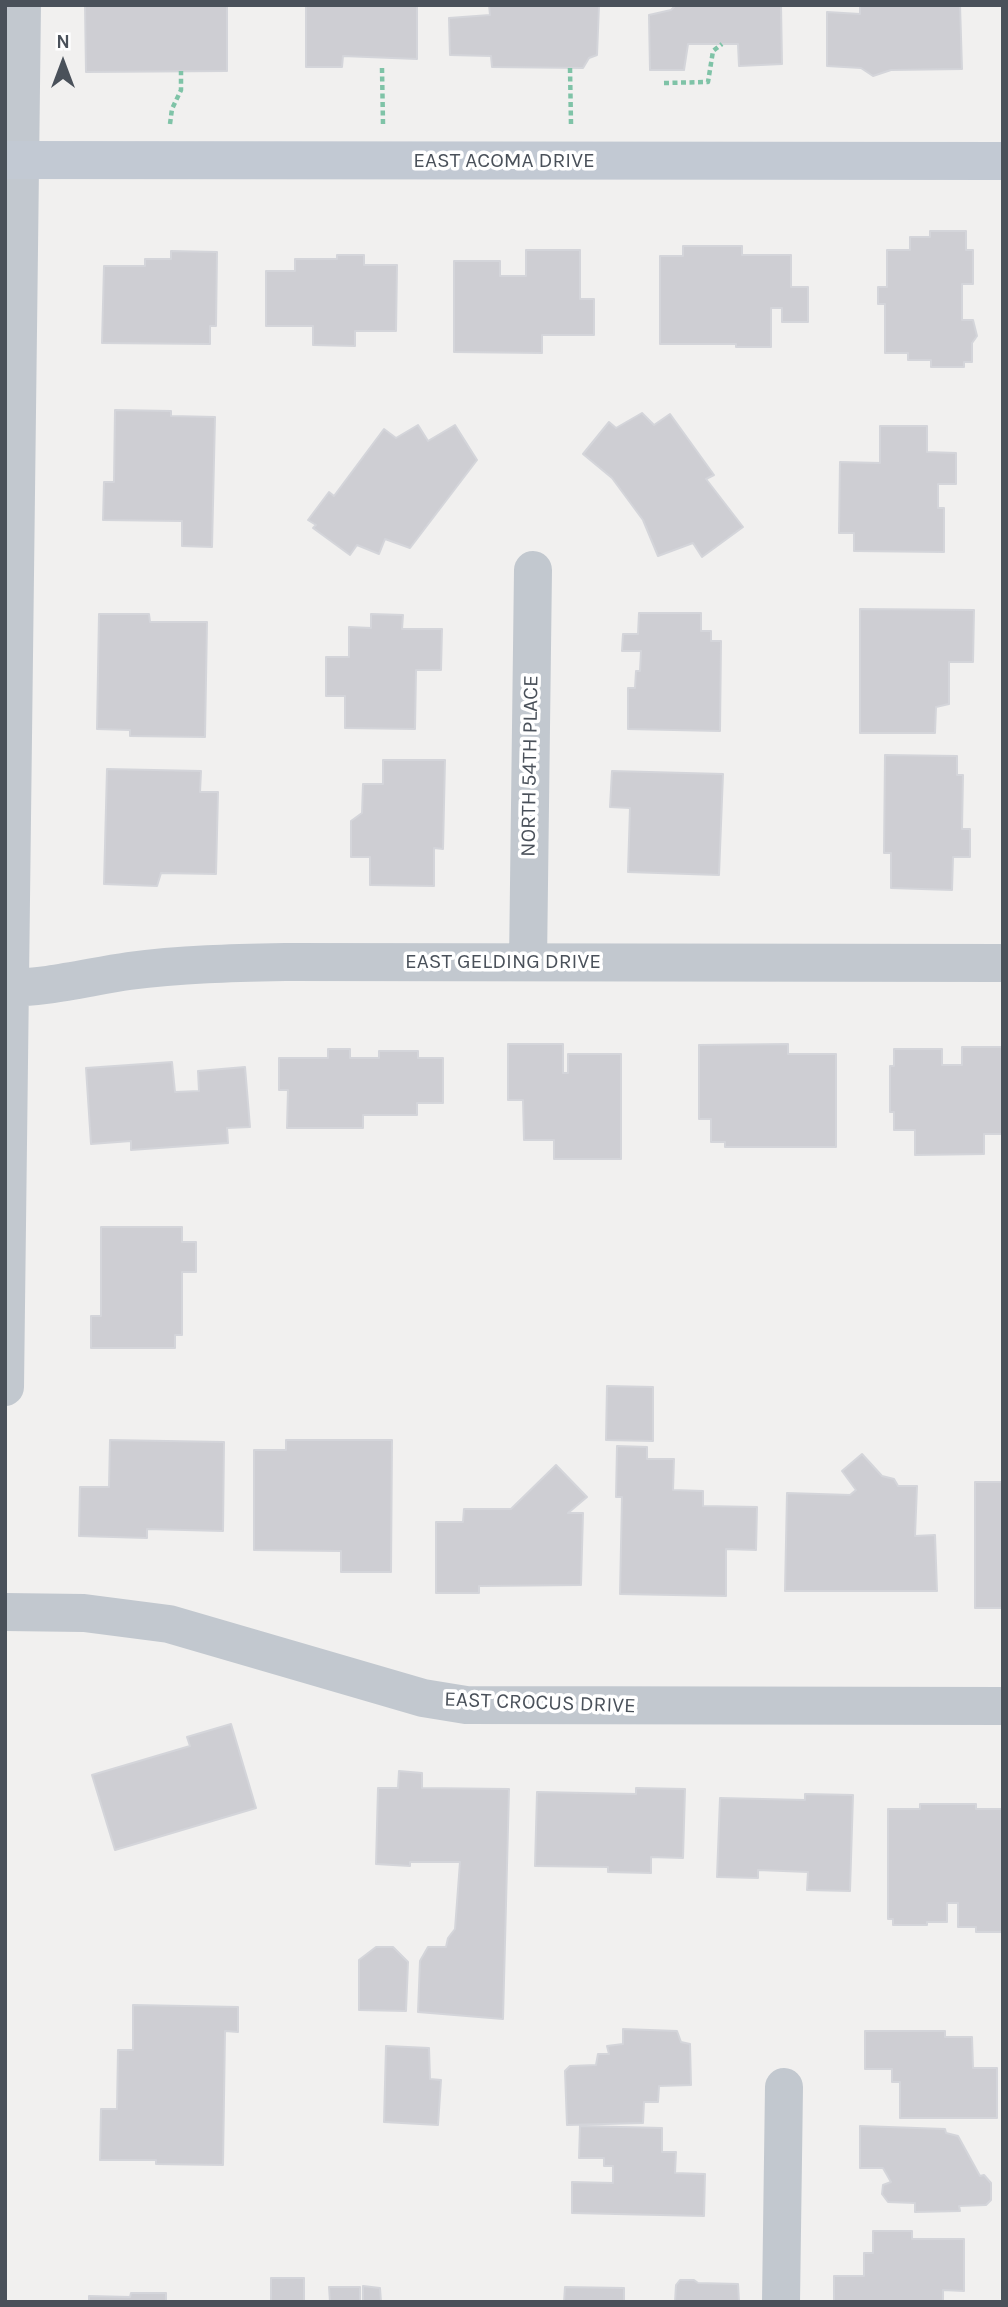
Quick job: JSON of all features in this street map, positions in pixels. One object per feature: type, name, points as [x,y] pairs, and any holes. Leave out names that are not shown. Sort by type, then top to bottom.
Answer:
[{"type":"street","points":[[5,1387],[13,160],[22,5]]},
{"type":"street","name":"EAST ACOMA DRIVE","points":[[13,160],[1003,161]]},
{"type":"street","name":"NORTH 54TH PLACE","points":[[528,962],[533,570]]},
{"type":"street","name":"EAST GELDING DRIVE","points":[[8,988],[50,985],[130,971],[205,964],[1003,963]]},
{"type":"street","name":"EAST CROCUS DRIVE","points":[[5,1612],[84,1613],[169,1624],[423,1698],[466,1704],[1003,1706]]},
{"type":"street","points":[[781,2302],[784,2087]]},
{"type":"path","points":[[664,83],[708,82],[713,51],[722,44]]},
{"type":"path","points":[[382,68],[383,127]]},
{"type":"path","points":[[570,68],[571,128]]},
{"type":"path","points":[[170,126],[172,109],[181,89],[181,71]]},
{"type":"building","points":[[85,5],[227,5],[227,71],[86,72]]},
{"type":"building","points":[[306,5],[417,5],[417,59],[343,56],[342,67],[306,67]]},
{"type":"building","points":[[489,5],[599,5],[597,55],[589,58],[583,68],[492,67],[491,56],[450,55],[449,18],[490,15]]},
{"type":"building","points":[[676,5],[781,5],[782,64],[739,66],[738,44],[688,44],[684,70],[650,70],[649,15],[671,10]]},
{"type":"building","points":[[860,5],[960,5],[962,69],[891,70],[873,76],[861,68],[827,66],[827,12],[860,14]]},
{"type":"building","points":[[930,231],[966,231],[966,250],[973,250],[973,284],[962,284],[962,320],[973,320],[977,336],[972,343],[972,362],[964,362],[964,367],[931,367],[931,360],[908,360],[908,353],[885,353],[885,304],[878,304],[878,287],[887,287],[887,250],[910,250],[910,237],[930,237]]},
{"type":"building","points":[[683,246],[742,246],[742,255],[791,255],[791,287],[808,287],[808,322],[782,322],[782,308],[771,308],[771,347],[660,344],[660,256],[683,256]]},
{"type":"building","points":[[526,250],[580,250],[580,299],[594,299],[594,335],[542,335],[542,353],[454,352],[454,261],[500,261],[500,276],[526,276]]},
{"type":"building","points":[[171,251],[217,252],[216,326],[210,326],[210,344],[102,343],[104,266],[145,266],[145,259],[171,259]]},
{"type":"building","points":[[337,255],[364,255],[364,265],[397,265],[396,331],[355,331],[355,346],[313,345],[313,326],[266,326],[266,271],[295,271],[295,259],[337,259]]},
{"type":"building","points":[[115,410],[171,411],[171,416],[215,417],[212,547],[182,546],[182,521],[103,520],[104,482],[114,482]]},
{"type":"building","points":[[642,413],[654,425],[670,414],[714,475],[706,479],[743,527],[702,557],[693,543],[658,556],[643,520],[612,478],[583,454],[609,422],[616,428]]},
{"type":"building","points":[[418,425],[428,441],[455,425],[477,460],[410,548],[385,539],[379,554],[357,545],[350,555],[313,528],[316,525],[308,520],[329,492],[334,496],[384,429],[396,438]]},
{"type":"building","points":[[880,426],[927,426],[927,452],[956,453],[956,484],[938,484],[938,508],[944,508],[944,552],[854,551],[854,533],[839,533],[840,462],[880,463]]},
{"type":"building","points":[[860,609],[974,610],[973,662],[949,662],[949,704],[936,707],[935,733],[860,733]]},
{"type":"building","points":[[639,613],[701,613],[701,631],[711,631],[711,641],[721,641],[720,731],[628,729],[628,688],[635,688],[636,671],[640,671],[641,651],[622,651],[623,634],[638,634]]},
{"type":"building","points":[[99,614],[149,614],[150,622],[207,622],[205,737],[130,736],[130,730],[97,729]]},
{"type":"building","points":[[371,614],[403,615],[402,629],[442,629],[441,670],[416,670],[415,729],[345,728],[345,696],[326,696],[326,657],[349,657],[349,627],[371,628]]},
{"type":"building","points":[[885,755],[957,756],[957,775],[963,775],[962,829],[970,829],[970,857],[953,857],[952,890],[891,888],[891,853],[884,853]]},
{"type":"building","points":[[383,760],[445,760],[443,849],[434,848],[434,886],[370,885],[370,857],[351,857],[351,821],[362,813],[363,784],[383,784]]},
{"type":"building","points":[[107,769],[201,771],[200,792],[218,792],[216,874],[161,873],[157,886],[104,884]]},
{"type":"building","points":[[612,771],[723,774],[719,875],[628,872],[630,808],[610,807]]},
{"type":"building","points":[[508,1044],[563,1044],[563,1073],[568,1073],[568,1054],[621,1054],[621,1159],[554,1159],[554,1140],[524,1140],[523,1100],[508,1100]]},
{"type":"building","points":[[788,1044],[788,1054],[836,1054],[836,1147],[725,1147],[725,1142],[711,1142],[711,1119],[699,1119],[699,1045]]},
{"type":"building","points":[[962,1047],[1003,1047],[1003,1134],[984,1134],[984,1154],[915,1155],[915,1130],[894,1130],[894,1112],[890,1112],[890,1066],[894,1066],[894,1049],[942,1049],[942,1065],[962,1065]]},
{"type":"building","points":[[328,1049],[350,1049],[350,1058],[379,1058],[379,1051],[418,1051],[418,1058],[443,1058],[443,1103],[417,1103],[417,1115],[363,1115],[363,1128],[287,1128],[288,1090],[279,1090],[279,1058],[328,1058]]},
{"type":"building","points":[[172,1062],[175,1092],[199,1091],[198,1071],[245,1067],[250,1127],[227,1128],[228,1143],[131,1150],[131,1141],[91,1144],[86,1068]]},
{"type":"building","points":[[101,1227],[182,1227],[182,1242],[196,1242],[196,1272],[182,1272],[182,1335],[175,1335],[175,1348],[91,1348],[91,1316],[101,1316]]},
{"type":"building","points":[[607,1386],[653,1387],[653,1441],[606,1440]]},
{"type":"building","points":[[110,1440],[224,1442],[223,1531],[147,1529],[147,1538],[79,1536],[80,1487],[109,1487]]},
{"type":"building","points":[[286,1440],[392,1440],[391,1572],[341,1572],[341,1551],[254,1550],[254,1450],[286,1450]]},
{"type":"building","points":[[617,1446],[647,1447],[647,1459],[674,1459],[673,1490],[703,1491],[703,1506],[757,1507],[756,1550],[726,1549],[726,1596],[620,1594],[622,1497],[616,1497]]},
{"type":"building","points":[[862,1454],[882,1476],[894,1479],[898,1486],[917,1486],[915,1536],[935,1535],[937,1591],[785,1591],[787,1493],[850,1495],[856,1490],[842,1471]]},
{"type":"building","points":[[556,1465],[587,1497],[568,1513],[583,1513],[581,1585],[479,1586],[479,1593],[436,1593],[436,1522],[463,1522],[464,1509],[511,1509]]},
{"type":"building","points":[[975,1482],[1003,1482],[1003,1608],[975,1608]]},
{"type":"building","points":[[231,1724],[256,1808],[115,1850],[92,1775],[190,1746],[187,1737]]},
{"type":"building","points":[[399,1771],[422,1773],[422,1788],[509,1789],[503,2019],[418,2012],[420,1961],[428,1947],[446,1947],[448,1938],[455,1929],[460,1862],[410,1862],[410,1866],[376,1864],[378,1788],[398,1788]]},
{"type":"building","points":[[636,1788],[685,1789],[683,1858],[651,1857],[651,1873],[608,1872],[608,1867],[535,1866],[537,1792],[636,1794]]},
{"type":"building","points":[[805,1794],[853,1795],[850,1891],[807,1890],[808,1872],[758,1870],[758,1878],[717,1877],[720,1798],[805,1800]]},
{"type":"building","points":[[920,1804],[976,1804],[976,1809],[1003,1809],[1003,1932],[976,1932],[976,1927],[958,1927],[958,1903],[947,1903],[947,1922],[893,1925],[893,1919],[888,1919],[888,1809],[920,1809]]},
{"type":"building","points":[[376,1947],[393,1947],[408,1962],[406,2011],[359,2010],[359,1960]]},
{"type":"building","points":[[133,2005],[238,2007],[238,2032],[225,2031],[223,2165],[156,2164],[156,2160],[100,2160],[101,2109],[117,2109],[118,2050],[133,2050]]},
{"type":"building","points":[[623,2029],[677,2031],[681,2042],[690,2044],[691,2085],[659,2086],[658,2102],[644,2102],[643,2123],[567,2125],[565,2071],[570,2066],[596,2065],[598,2054],[609,2054],[607,2046],[623,2044]]},
{"type":"building","points":[[865,2031],[945,2031],[945,2037],[972,2037],[973,2068],[997,2068],[997,2118],[900,2118],[900,2082],[892,2082],[892,2069],[865,2069]]},
{"type":"building","points":[[386,2046],[429,2048],[430,2079],[441,2080],[438,2125],[384,2122]]},
{"type":"building","points":[[580,2126],[662,2128],[662,2152],[676,2152],[675,2173],[705,2174],[704,2216],[572,2213],[572,2182],[613,2183],[613,2166],[604,2166],[604,2158],[579,2158]]},
{"type":"building","points":[[860,2126],[945,2129],[946,2133],[958,2136],[980,2176],[984,2175],[991,2183],[991,2200],[986,2205],[959,2206],[960,2211],[915,2212],[915,2203],[888,2202],[882,2194],[883,2185],[891,2182],[883,2168],[860,2168]]},
{"type":"building","points":[[873,2231],[912,2231],[912,2239],[964,2239],[964,2291],[943,2290],[943,2302],[834,2302],[834,2276],[864,2276],[864,2253],[873,2253]]},
{"type":"building","points":[[271,2278],[304,2278],[304,2302],[271,2302]]},
{"type":"building","points":[[680,2280],[738,2284],[739,2302],[675,2302],[676,2285]]},
{"type":"building","points":[[363,2286],[380,2288],[381,2302],[363,2302]]},
{"type":"building","points":[[329,2287],[360,2287],[360,2302],[330,2302]]},
{"type":"building","points":[[565,2287],[624,2288],[624,2302],[564,2302]]},
{"type":"building","points":[[131,2293],[166,2293],[166,2302],[89,2302],[89,2296],[130,2297]]}]
